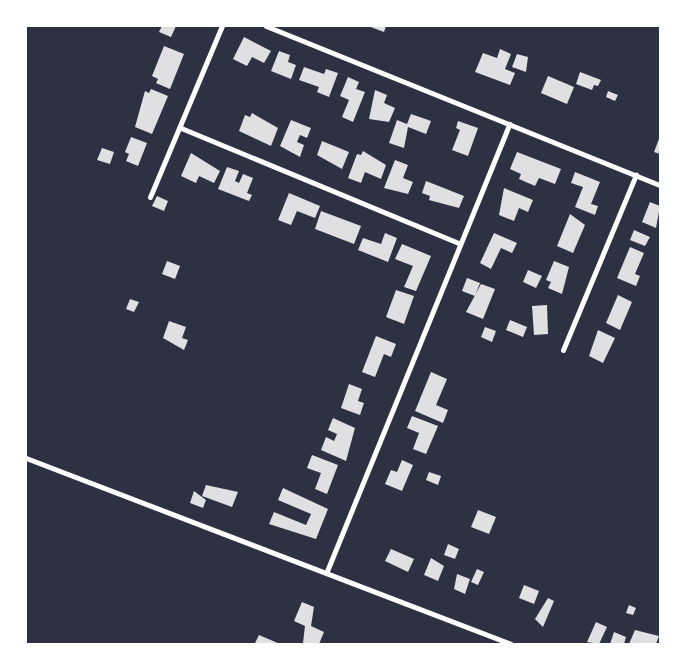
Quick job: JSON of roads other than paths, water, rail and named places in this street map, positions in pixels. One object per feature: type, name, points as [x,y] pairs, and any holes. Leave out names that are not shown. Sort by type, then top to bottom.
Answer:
[{"type":"street","points":[[150,197],[222,26]]},
{"type":"street","points":[[266,26],[660,185]]},
{"type":"street","points":[[327,571],[509,124]]},
{"type":"street","points":[[181,128],[459,243]]},
{"type":"street","points":[[563,350],[636,175]]},
{"type":"street","points":[[26,458],[327,571],[511,645]]}]
